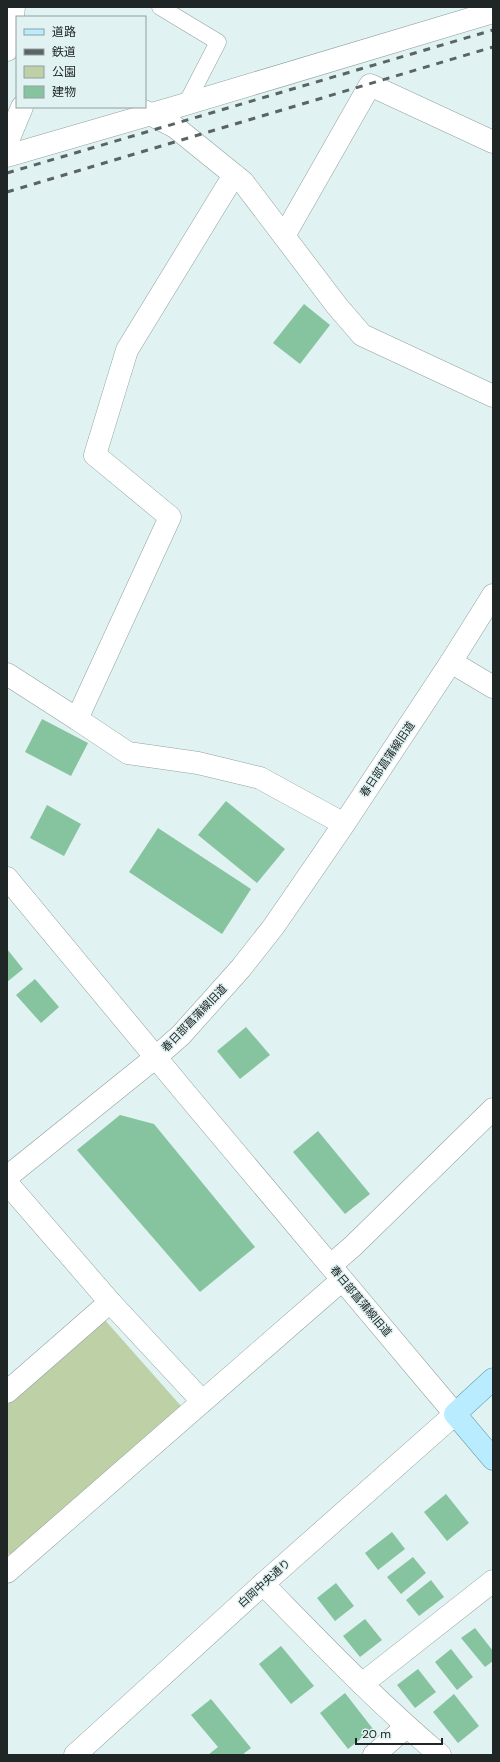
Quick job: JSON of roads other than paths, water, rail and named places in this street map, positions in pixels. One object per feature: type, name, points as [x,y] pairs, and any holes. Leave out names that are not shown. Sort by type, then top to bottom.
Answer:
[{"type":"main road","points":[[493,1379],[455,1414],[493,1459]]},
{"type":"street","points":[[7,50],[14,7]]},
{"type":"street","points":[[7,156],[143,111],[186,104],[493,12]]},
{"type":"street","points":[[284,236],[370,85],[493,142]]},
{"type":"street","points":[[7,143],[22,108]]},
{"type":"street","points":[[143,111],[175,127],[243,182],[337,306],[362,334],[493,396]]},
{"type":"street","points":[[77,719],[170,517],[95,455],[127,350],[234,175]]},
{"type":"street","name":"春日部菖蒲線旧道","points":[[455,1414],[156,1057],[191,1024],[241,968],[274,926],[452,662],[493,595]]},
{"type":"street","points":[[452,662],[493,687]]},
{"type":"street","points":[[7,674],[128,753],[198,763],[260,778],[344,824]]},
{"type":"street","points":[[7,878],[156,1057],[7,1177]]},
{"type":"street","points":[[7,1572],[202,1401],[336,1273],[353,1246],[493,1108]]},
{"type":"street","points":[[7,1183],[110,1302],[202,1401]]},
{"type":"street","points":[[7,1392],[110,1302]]},
{"type":"street","name":"白岡中央通り","points":[[75,1755],[263,1584],[455,1414]]},
{"type":"street","points":[[362,1684],[493,1581]]},
{"type":"street","points":[[263,1584],[406,1727],[440,1755]]},
{"type":"street","points":[[374,1755],[406,1727]]},
{"type":"lane","points":[[160,7],[218,42],[186,104]]},
{"type":"railway","points":[[7,173],[493,30]]},
{"type":"railway","points":[[7,192],[493,47]]}]
